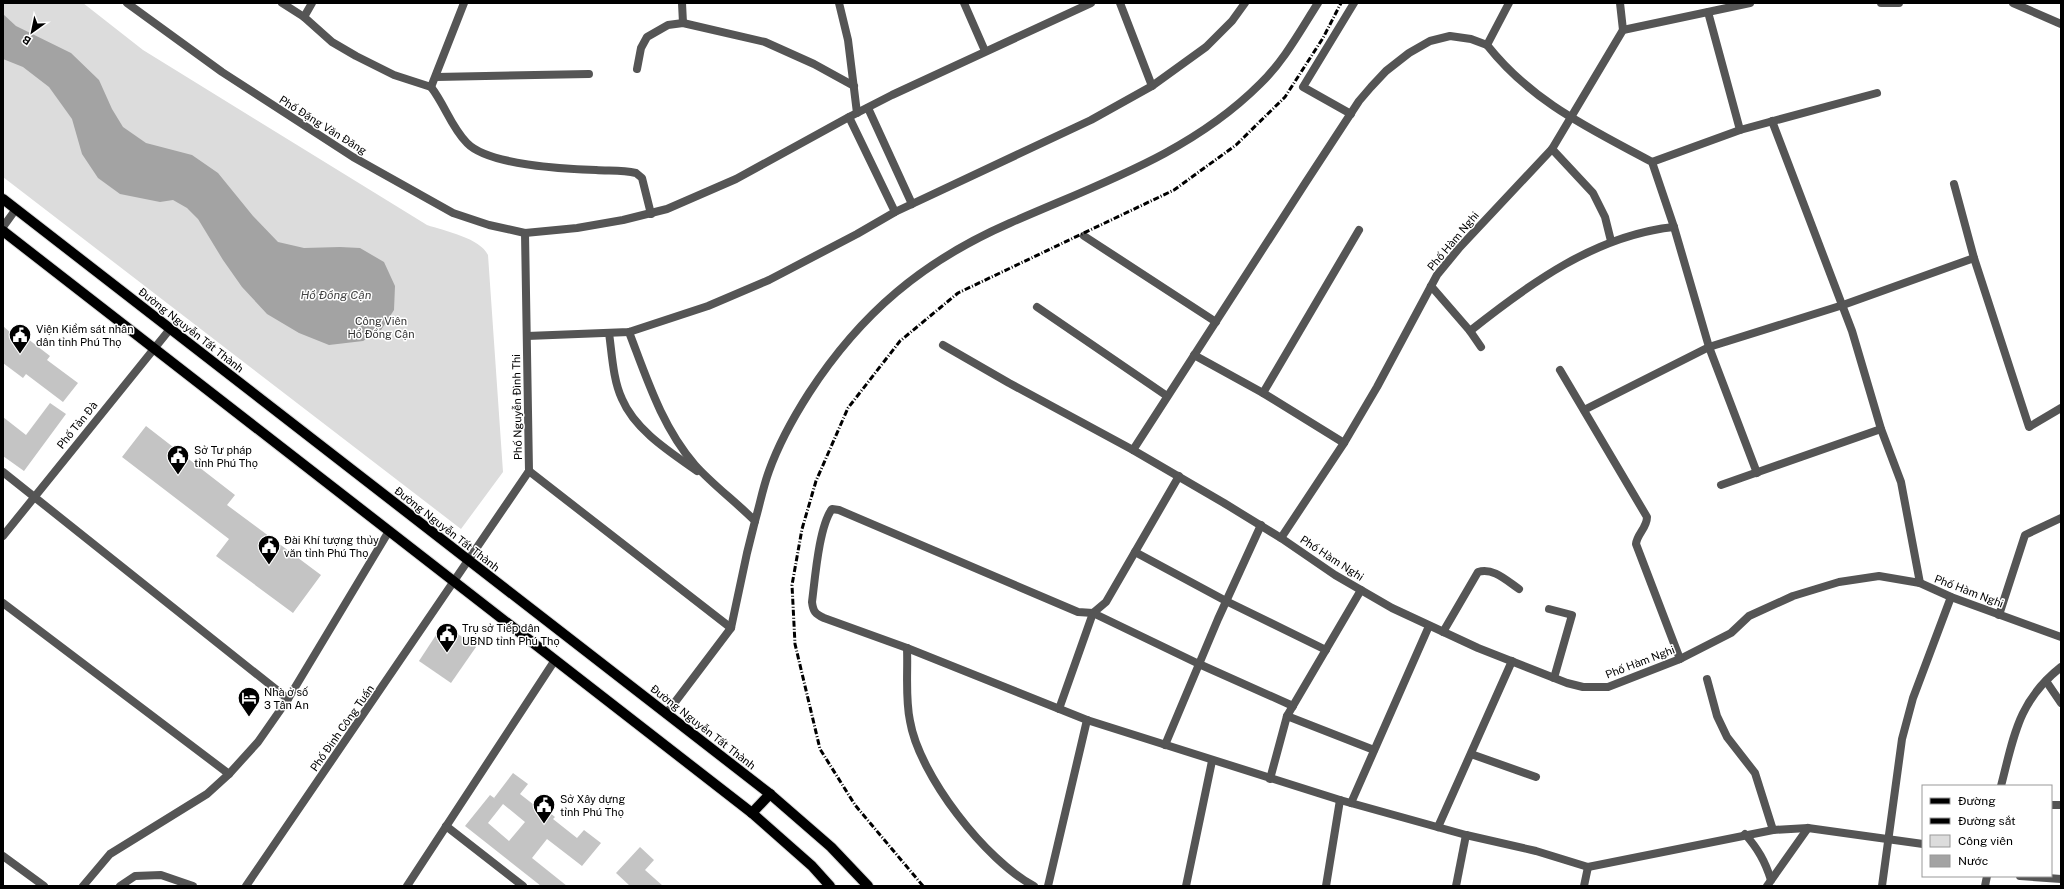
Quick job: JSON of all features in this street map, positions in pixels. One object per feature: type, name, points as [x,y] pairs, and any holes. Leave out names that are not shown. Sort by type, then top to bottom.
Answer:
[{"type":"main road","name":"Đường Nguyễn Tất Thành","points":[[3,199],[770,794],[831,847],[868,886]]},
{"type":"main road","points":[[3,231],[752,813],[812,866],[830,886]]},
{"type":"main road","points":[[752,813],[770,794]]},
{"type":"street","name":"Phố Đặng Văn Đăng","points":[[126,3],[222,72],[353,157],[453,212],[489,225],[525,233],[577,228],[651,214],[730,183],[848,116],[1091,3]]},
{"type":"street","points":[[282,3],[304,17],[332,42],[356,56],[394,75],[431,87],[456,131],[468,144],[478,151],[490,156],[545,166],[636,173],[642,178],[651,214]]},
{"type":"street","points":[[304,17],[312,3]]},
{"type":"street","points":[[431,87],[464,3]]},
{"type":"street","points":[[682,3],[683,23]]},
{"type":"street","points":[[839,3],[848,40],[857,113]]},
{"type":"street","points":[[964,3],[985,51]]},
{"type":"street","points":[[1120,3],[1152,86]]},
{"type":"street","points":[[527,336],[629,332],[708,306],[769,280],[857,234],[895,212],[1091,120],[1152,86],[1206,47],[1232,21],[1245,3]]},
{"type":"street","points":[[666,714],[732,628],[747,554],[770,468],[792,421],[838,351],[886,300],[947,254],[1007,224],[1132,171],[1162,156],[1233,108],[1260,84],[1289,49],[1318,3]]},
{"type":"street","points":[[1351,114],[1303,87],[1354,3]]},
{"type":"street","points":[[1487,45],[1509,3]]},
{"type":"street","points":[[1620,3],[1623,30],[1750,3]]},
{"type":"street","points":[[1880,3],[1899,3]]},
{"type":"street","points":[[2015,3],[2061,24]]},
{"type":"street","points":[[1708,12],[1740,130]]},
{"type":"street","points":[[637,69],[641,48],[647,37],[668,25],[683,23],[765,42],[814,64],[854,86]]},
{"type":"street","name":"Phố Hàm Nghi","points":[[1623,30],[1552,149],[1460,247],[1431,286],[1377,387],[1344,443],[1281,538],[1360,590],[1392,608],[1429,626],[1512,662],[1583,687],[1608,687],[1680,659],[1731,633],[1749,616],[1800,594],[1839,582],[1879,576],[1920,583],[1951,597],[2061,637]]},
{"type":"street","points":[[1133,450],[1359,101],[1386,71],[1409,53],[1430,41],[1450,36],[1472,39],[1487,45],[1523,84],[1570,117],[1652,162],[1674,227],[1709,347],[1757,473]]},
{"type":"street","points":[[436,77],[589,74]]},
{"type":"street","points":[[1652,162],[1740,130],[1877,93]]},
{"type":"street","points":[[868,108],[912,204]]},
{"type":"street","points":[[848,116],[895,212]]},
{"type":"street","points":[[1772,121],[1843,305],[1882,429],[1901,482],[1920,583]]},
{"type":"street","points":[[1552,149],[1592,193],[1605,217],[1611,242]]},
{"type":"street","points":[[1954,184],[1974,258],[2029,427],[2061,408]]},
{"type":"street","points":[[3,227],[16,209]]},
{"type":"street","points":[[1470,331],[1538,280],[1611,242],[1650,230],[1674,227]]},
{"type":"street","points":[[1263,393],[1359,230]]},
{"type":"street","name":"Phố Nguyễn Đình Thi","points":[[455,582],[529,471],[525,233]]},
{"type":"street","points":[[1084,236],[1216,322]]},
{"type":"street","points":[[1584,410],[1709,347],[1843,305],[1974,258]]},
{"type":"street","points":[[1431,286],[1470,331],[1481,347]]},
{"type":"street","points":[[1037,307],[1167,396]]},
{"type":"street","name":"Phố Tản Đà","points":[[3,536],[170,329]]},
{"type":"street","points":[[629,332],[658,409],[674,435],[694,464],[707,478],[755,521]]},
{"type":"street","points":[[609,333],[619,390],[627,408],[643,428],[663,447],[707,478]]},
{"type":"street","points":[[943,345],[1008,383],[1179,476],[1281,538]]},
{"type":"street","points":[[1194,355],[1263,393],[1344,443]]},
{"type":"street","points":[[1560,370],[1647,517],[1647,522],[1639,535],[1636,544],[1680,659]]},
{"type":"street","points":[[1721,485],[1882,429]]},
{"type":"street","points":[[529,471],[732,628]]},
{"type":"street","points":[[3,472],[288,699]]},
{"type":"street","points":[[1059,709],[1093,613],[1106,602],[1179,476]]},
{"type":"street","points":[[1293,706],[1199,664],[1093,613],[1078,612],[839,510],[832,509],[826,520],[821,540],[812,602],[813,609],[816,614],[907,648],[1087,720],[1212,761],[1340,800],[1466,835],[1536,851],[1588,867],[1745,834],[1772,830],[1808,828],[1889,838],[1922,844]]},
{"type":"street","points":[[1999,615],[2025,535],[2061,518]]},
{"type":"street","points":[[1165,745],[1226,601],[1261,525]]},
{"type":"street","points":[[83,886],[110,854],[207,794],[229,774],[258,742],[288,699],[389,531]]},
{"type":"street","points":[[1135,552],[1226,601],[1326,650]]},
{"type":"street","points":[[1443,632],[1478,572],[1483,570],[1492,572],[1518,589]]},
{"type":"street","name":"Phố Đinh Công Tuấn","points":[[246,886],[455,582]]},
{"type":"street","points":[[1270,779],[1288,716],[1360,590]]},
{"type":"street","points":[[1882,886],[1904,732],[1913,698],[1951,597]]},
{"type":"street","points":[[3,603],[229,774]]},
{"type":"street","points":[[1549,609],[1572,615],[1554,678]]},
{"type":"street","points":[[1352,803],[1429,626]]},
{"type":"street","points":[[907,648],[910,721],[926,765],[964,822],[982,843],[1013,873],[1034,886]]},
{"type":"street","points":[[408,886],[555,660]]},
{"type":"street","points":[[1438,827],[1512,662]]},
{"type":"street","points":[[2001,785],[2017,724],[2027,704],[2046,681],[2061,667]]},
{"type":"street","points":[[1707,679],[1716,716],[1728,737],[1755,773],[1772,830]]},
{"type":"street","points":[[2046,681],[2061,703]]},
{"type":"street","points":[[1288,716],[1374,750]]},
{"type":"street","points":[[1048,886],[1087,720]]},
{"type":"street","points":[[1471,754],[1536,777]]},
{"type":"street","points":[[1186,886],[1212,761]]},
{"type":"street","points":[[1326,886],[1340,800]]},
{"type":"street","points":[[446,826],[523,886]]},
{"type":"street","points":[[1769,883],[1808,828]]},
{"type":"street","points":[[1745,834],[1766,862],[1769,883]]},
{"type":"street","points":[[1456,886],[1466,835]]},
{"type":"street","points":[[3,856],[44,886]]},
{"type":"street","points":[[1584,886],[1588,867]]},
{"type":"street","points":[[120,886],[135,876],[161,875],[193,886]]},
{"type":"street","points":[[2034,877],[2061,879]]},
{"type":"green space","name":"Công Viên Hồ Đồng Cận","points":[[3,3],[83,3],[143,50],[427,225],[461,236],[478,244],[484,249],[488,255],[503,472],[461,529],[3,177]]},
{"type":"water","name":"Hồ Đồng Cận","points":[[3,14],[16,26],[71,53],[99,80],[112,109],[123,127],[146,143],[192,155],[218,173],[253,216],[278,242],[304,248],[360,248],[384,262],[395,286],[394,310],[381,330],[363,341],[329,345],[299,333],[267,314],[242,287],[223,260],[198,219],[187,208],[173,200],[160,202],[120,194],[98,178],[82,154],[72,119],[49,87],[23,67],[3,59]]},
{"type":"building","points":[[3,326],[12,334],[15,329],[50,356],[47,360],[78,383],[63,402],[26,374],[23,378],[3,363]]},
{"type":"building","points":[[50,403],[66,414],[24,471],[3,456],[3,417],[26,435]]},
{"type":"building","points":[[146,426],[235,495],[227,505],[321,575],[293,613],[216,556],[229,539],[122,457]]},
{"type":"building","name":"Trụ sở Tiếp dân UBND tỉnh Phú Thọ","points":[[445,632],[458,634],[476,647],[451,683],[419,661],[436,635]]},
{"type":"building","points":[[513,773],[528,784],[520,794],[543,812],[545,809],[555,817],[553,819],[577,838],[584,830],[601,843],[582,866],[547,839],[532,858],[567,886],[541,886],[465,826],[490,795],[494,798]],"holes":[[[503,804],[525,822],[509,841],[488,823]]]},
{"type":"building","points":[[640,847],[654,860],[645,870],[663,886],[630,886],[616,873]]},
{"type":"railway","points":[[923,886],[855,805],[820,749],[795,644],[792,585],[802,529],[816,481],[848,408],[900,341],[958,293],[1174,190],[1236,145],[1285,97],[1323,38],[1341,3]]},
{"type":"place","name":"Viện Kiểm sát nhân dân tỉnh Phú Thọ","points":[[20,354]]},
{"type":"place","name":"Sở Tư pháp tỉnh Phú Thọ","points":[[178,476]]},
{"type":"place","name":"Đài Khí tượng thủy văn tỉnh Phú Thọ","points":[[269,566]]},
{"type":"place","name":"Trụ sở Tiếp dân UBND tỉnh Phú Thọ","points":[[447,654]]},
{"type":"place","name":"Nhà ở số 3 Tân An","points":[[249,718]]},
{"type":"place","name":"Sở Xây dựng tỉnh Phú Thọ","points":[[544,824]]}]
